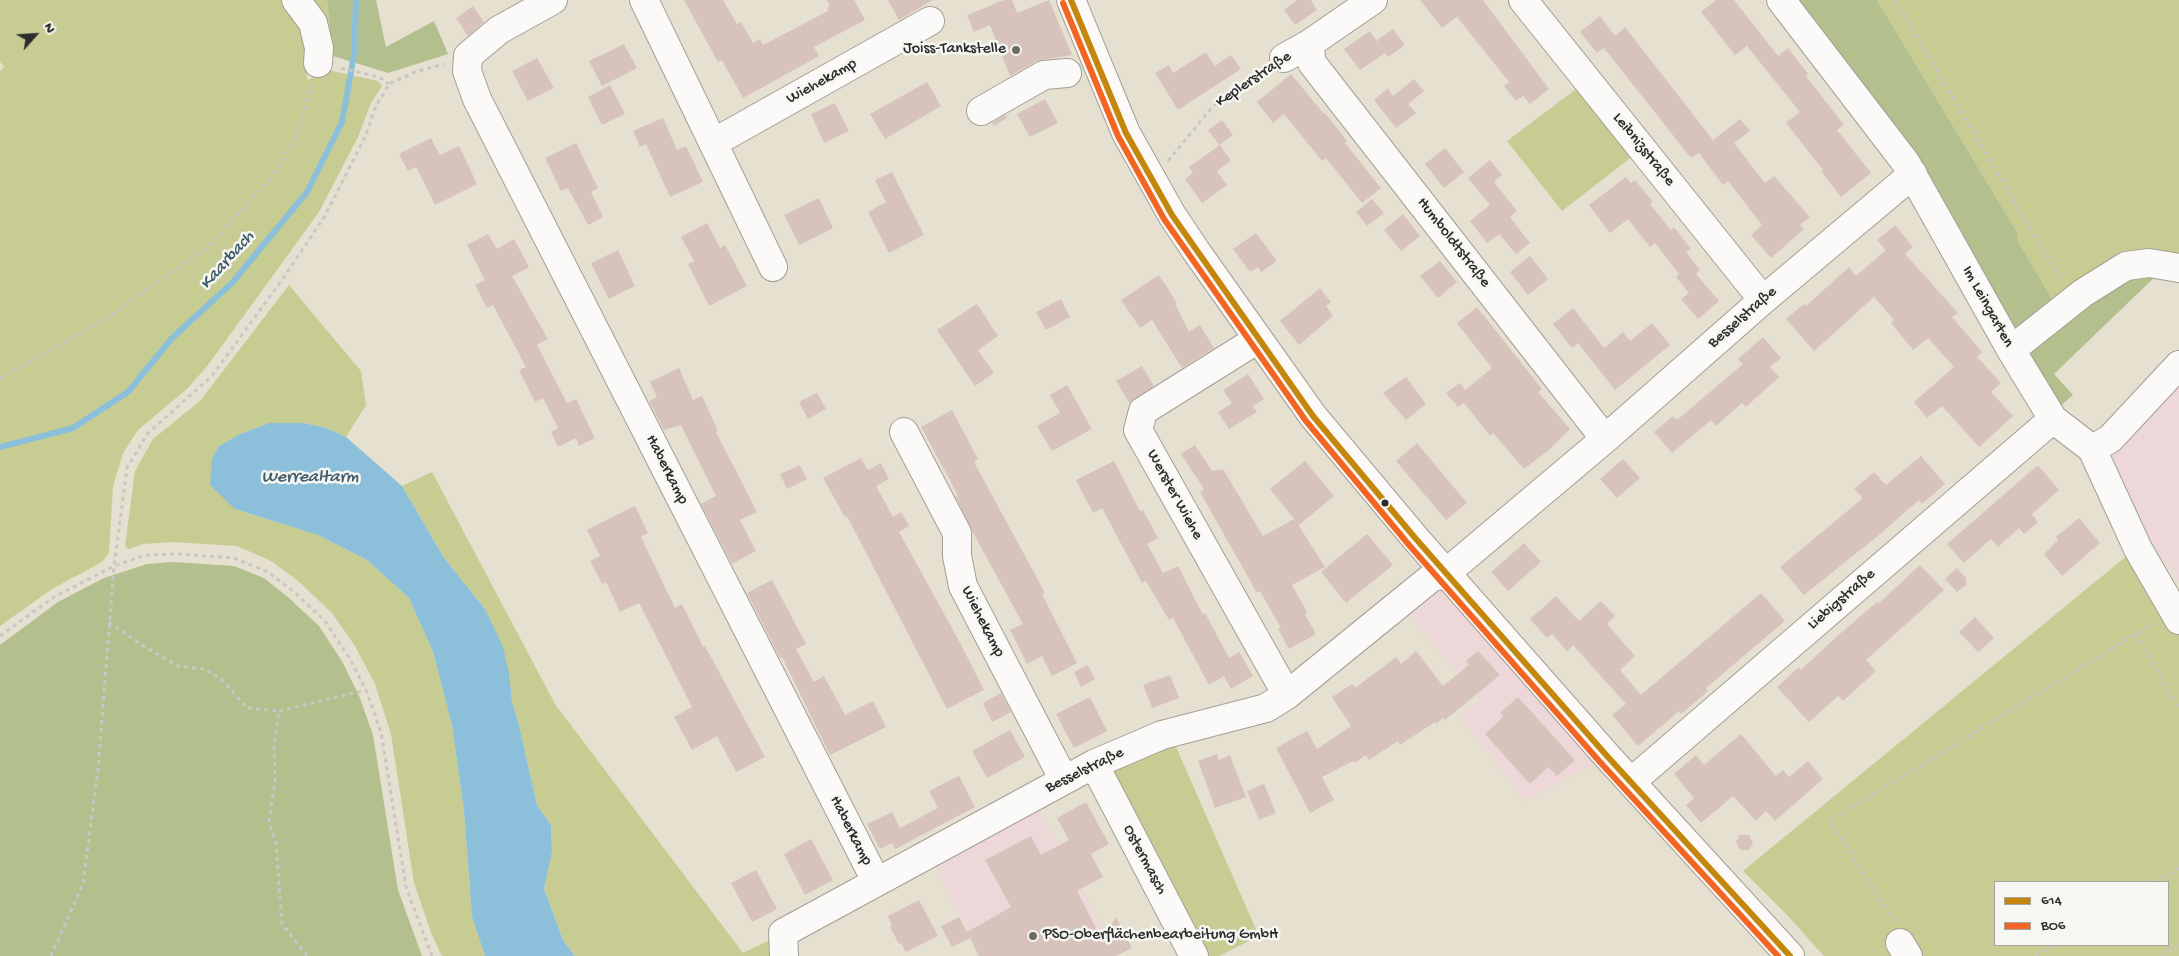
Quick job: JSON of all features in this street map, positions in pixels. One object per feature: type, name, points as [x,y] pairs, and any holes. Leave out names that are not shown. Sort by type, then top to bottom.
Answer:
[{"type":"street","points":[[296,0],[312,23],[319,48],[327,65]]},
{"type":"street","points":[[468,56],[499,30],[553,0]]},
{"type":"street","points":[[644,0],[773,267]]},
{"type":"street","points":[[1070,0],[1126,133],[1153,180],[1196,251],[1313,416],[1446,573],[1631,782],[1790,956]]},
{"type":"street","name":"Keplerstraße","points":[[1284,58],[1309,44],[1373,0]]},
{"type":"street","name":"Leibnizstraße","points":[[1524,0],[1763,300]]},
{"type":"street","name":"Im Leingarten","points":[[1781,0],[1906,162],[2011,350],[2053,418],[2092,449],[2138,549],[2176,615]]},
{"type":"street","name":"Wiehekamp","points":[[713,143],[930,21]]},
{"type":"street","name":"Humboldtstraße","points":[[1309,44],[1312,63],[1605,439]]},
{"type":"street","name":"Haberkamp","points":[[468,56],[468,71],[477,98],[876,881]]},
{"type":"street","points":[[981,111],[1044,75],[1067,73]]},
{"type":"street","name":"Besselstraße","points":[[784,944],[876,881],[1094,764],[1162,735],[1266,708],[1287,695],[1424,584],[1446,573],[1605,439],[1763,300],[1913,174]]},
{"type":"street","points":[[2011,350],[2077,284],[2126,266],[2149,263],[2179,268]]},
{"type":"street","name":"Werster Wiehe","points":[[1258,339],[1143,411],[1138,430],[1287,695]]},
{"type":"street","points":[[2092,449],[2110,439],[2179,365]]},
{"type":"street","name":"Liebigstraße","points":[[1631,782],[2053,418]]},
{"type":"street","name":"Wiehekamp","points":[[904,432],[957,533],[957,556],[963,586],[1064,780]]},
{"type":"street","name":"Ostermasch","points":[[1094,764],[1194,956]]},
{"type":"path","points":[[1895,0],[2061,281],[2077,284]]},
{"type":"path","points":[[51,956],[83,884],[98,768],[114,566],[127,468],[148,433],[212,376],[287,272],[325,216],[364,137],[376,106],[389,84],[415,72],[468,56]]},
{"type":"path","name":"Keplerstraße","points":[[1153,180],[1213,106],[1284,58]]},
{"type":"path","points":[[0,378],[98,324],[210,245],[266,184],[286,156],[327,65],[379,77],[389,84]]},
{"type":"path","points":[[0,636],[54,597],[114,566],[146,556],[178,554],[234,558],[268,572],[293,591],[325,621],[350,659],[366,690],[381,732],[406,887],[432,956]]},
{"type":"path","points":[[1903,943],[1830,821],[2135,634],[2176,615]]},
{"type":"path","points":[[109,622],[142,645],[178,666],[205,669],[222,680],[247,708],[279,711],[366,690]]},
{"type":"path","points":[[2135,634],[2179,708]]},
{"type":"path","points":[[279,711],[274,747],[276,781],[269,821],[276,844],[282,924],[307,956]]},
{"type":"path","points":[[2157,881],[2179,868]]},
{"type":"path","points":[[2161,956],[2179,945]]},
{"type":"path","points":[[2035,956],[2051,946]]},
{"type":"shaded area","points":[[2179,355],[2179,581],[2148,537],[2119,474],[2107,430]]},
{"type":"shaded area","points":[[1442,590],[1598,762],[1525,801],[1460,716],[1481,700],[1410,616]]},
{"type":"shaded area","points":[[1038,808],[1118,956],[980,956],[934,865]]},
{"type":"green space","points":[[0,0],[286,0],[309,46],[307,80],[328,70],[378,81],[382,86],[371,103],[358,137],[319,212],[208,365],[188,388],[138,430],[123,453],[113,486],[109,553],[102,562],[52,589],[0,626],[0,71],[4,67],[0,62]]},
{"type":"green space","points":[[308,0],[327,0],[333,56],[314,8]]},
{"type":"green space","points":[[327,0],[376,0],[386,47],[434,21],[448,54],[388,73],[333,56]]},
{"type":"green space","points":[[1791,0],[1877,0],[2018,234],[2017,240],[2055,304],[2126,263],[2160,272],[2054,374],[2073,395],[2057,409]]},
{"type":"green space","points":[[1877,0],[2179,0],[2179,265],[2055,304],[2017,240],[2018,234]]},
{"type":"green space","points":[[1580,86],[1634,155],[1562,211],[1507,141]]},
{"type":"green space","points":[[289,285],[361,371],[366,405],[346,437],[326,428],[304,423],[269,423],[238,435],[219,446],[212,459],[235,509],[318,535],[367,560],[409,598],[433,652],[452,725],[464,811],[472,917],[485,956],[442,956],[432,935],[414,883],[391,734],[375,684],[355,646],[332,613],[297,580],[271,561],[237,546],[173,542],[144,544],[128,549],[125,546],[135,471],[153,439],[200,401]]},
{"type":"green space","points":[[432,472],[555,704],[743,953],[770,940],[777,956],[575,956],[563,940],[544,889],[552,852],[551,825],[537,805],[512,702],[509,673],[485,609],[444,558],[402,486]]},
{"type":"green space","points":[[2134,550],[2179,629],[2179,956],[1824,956],[1788,916],[1743,871]]},
{"type":"green space","points":[[173,562],[234,566],[264,578],[319,626],[343,663],[360,698],[373,735],[398,890],[422,956],[0,956],[0,645],[58,602],[104,578],[147,564]]},
{"type":"green space","points":[[1173,740],[1259,936],[1219,956],[1192,956],[1097,774]]},
{"type":"water","name":"Werrealtarm","points":[[269,423],[304,423],[326,428],[346,437],[402,486],[444,558],[485,609],[503,647],[509,673],[512,702],[537,805],[551,825],[552,852],[544,889],[563,940],[575,956],[485,956],[472,917],[464,811],[452,725],[433,652],[409,598],[367,560],[318,535],[235,509],[210,485],[212,459],[219,446],[238,435]]},
{"type":"building","points":[[684,0],[723,0],[737,24],[741,22],[753,43],[760,39],[763,45],[828,11],[827,8],[830,6],[827,0],[854,0],[865,20],[814,47],[819,56],[743,98],[722,60],[718,62]]},
{"type":"building","points":[[888,0],[933,0],[899,20]]},
{"type":"building","points":[[1004,0],[1012,0],[1017,13],[1049,0],[1072,55],[1037,61],[1010,76],[990,25],[974,32],[967,15]]},
{"type":"building","points":[[1297,0],[1311,0],[1317,10],[1295,25],[1284,10]]},
{"type":"building","points":[[1420,0],[1483,0],[1549,89],[1530,104],[1523,96],[1516,101],[1504,86],[1509,82],[1457,17],[1442,28]]},
{"type":"building","points":[[1716,0],[1734,0],[1778,56],[1788,48],[1808,74],[1806,76],[1844,125],[1837,130],[1871,173],[1841,197],[1821,171],[1823,170],[1786,123],[1800,112],[1747,46],[1735,55],[1701,12]]},
{"type":"building","points":[[473,6],[484,22],[468,36],[456,18]]},
{"type":"building","points":[[1600,16],[1615,36],[1625,27],[1713,140],[1740,119],[1750,131],[1734,143],[1765,183],[1774,176],[1810,217],[1800,225],[1804,229],[1771,258],[1751,235],[1762,225],[1728,181],[1723,185],[1699,153],[1691,158],[1604,48],[1597,53],[1580,32]]},
{"type":"building","points":[[1393,29],[1405,45],[1388,57],[1385,53],[1360,70],[1344,49],[1370,31],[1383,50],[1377,40]]},
{"type":"building","points":[[624,44],[637,68],[602,86],[589,61]]},
{"type":"building","points":[[1206,52],[1215,66],[1231,55],[1241,69],[1178,110],[1155,73],[1169,65],[1173,73]]},
{"type":"building","points":[[537,58],[554,88],[528,101],[512,71]]},
{"type":"building","points":[[1291,74],[1325,113],[1347,141],[1345,143],[1381,188],[1362,203],[1326,158],[1322,161],[1284,114],[1273,123],[1257,102]]},
{"type":"building","points":[[1414,79],[1424,91],[1408,104],[1416,113],[1396,128],[1374,100],[1388,88],[1393,96]]},
{"type":"building","points":[[927,82],[941,106],[885,139],[870,114]]},
{"type":"building","points":[[610,85],[625,114],[602,125],[588,97]]},
{"type":"building","points":[[1045,99],[1058,123],[1030,137],[1017,114]]},
{"type":"building","points":[[835,103],[849,131],[824,143],[811,114]]},
{"type":"building","points":[[1005,115],[1007,118],[994,126],[992,123]]},
{"type":"building","points":[[663,118],[677,150],[686,146],[703,182],[670,197],[646,144],[640,147],[633,131]]},
{"type":"building","points":[[1222,120],[1233,135],[1219,145],[1208,130]]},
{"type":"building","points":[[431,138],[440,155],[459,146],[477,184],[435,205],[416,167],[408,171],[399,154]]},
{"type":"building","points":[[576,143],[598,188],[591,192],[603,217],[588,225],[568,188],[561,191],[545,158]]},
{"type":"building","points":[[1220,145],[1231,161],[1217,171],[1227,185],[1202,203],[1185,179],[1193,173],[1189,167]]},
{"type":"building","points":[[1445,148],[1464,172],[1444,188],[1425,164]]},
{"type":"building","points":[[1490,160],[1502,175],[1494,182],[1517,211],[1510,217],[1530,243],[1516,254],[1499,234],[1487,243],[1470,221],[1490,205],[1468,178]]},
{"type":"building","points":[[892,172],[924,235],[889,253],[868,212],[886,202],[875,180]]},
{"type":"building","points":[[1626,177],[1631,183],[1635,180],[1653,202],[1650,204],[1671,230],[1674,227],[1691,249],[1686,252],[1700,270],[1696,274],[1719,301],[1698,319],[1681,299],[1689,293],[1676,277],[1679,274],[1655,243],[1650,247],[1628,219],[1610,233],[1589,205]]},
{"type":"building","points":[[819,198],[833,228],[799,245],[784,215]]},
{"type":"building","points":[[1372,199],[1384,213],[1367,226],[1356,212]]},
{"type":"building","points":[[1403,214],[1420,236],[1401,251],[1384,230]]},
{"type":"building","points":[[707,223],[720,248],[725,245],[747,286],[709,306],[688,264],[694,261],[681,237]]},
{"type":"building","points":[[1895,225],[1913,247],[1905,254],[1958,313],[1952,317],[1982,352],[1977,357],[2001,383],[1991,392],[2013,416],[1979,447],[1942,406],[1927,418],[1914,402],[1954,367],[1928,338],[1913,350],[1891,323],[1894,320],[1874,297],[1814,351],[1786,319],[1804,304],[1806,306],[1849,267],[1856,276],[1886,250],[1877,240]]},
{"type":"building","points":[[1256,233],[1277,261],[1261,272],[1258,267],[1250,272],[1233,249]]},
{"type":"building","points":[[488,234],[497,249],[514,239],[529,267],[512,276],[548,339],[537,345],[567,403],[576,399],[595,438],[579,446],[576,438],[558,447],[551,432],[558,428],[543,398],[535,402],[519,370],[526,367],[493,305],[487,308],[475,285],[485,280],[467,245]]},
{"type":"building","points":[[618,250],[635,286],[609,299],[591,263]]},
{"type":"building","points":[[1530,256],[1548,279],[1528,295],[1510,272]]},
{"type":"building","points":[[1440,261],[1457,282],[1438,298],[1420,276]]},
{"type":"building","points":[[1159,275],[1177,303],[1175,304],[1189,332],[1200,325],[1214,348],[1182,368],[1152,320],[1140,328],[1121,300]]},
{"type":"building","points":[[1320,288],[1331,302],[1326,306],[1333,316],[1299,345],[1280,321]]},
{"type":"building","points":[[1061,299],[1070,317],[1046,330],[1036,312]]},
{"type":"building","points":[[977,304],[998,336],[978,350],[994,373],[975,386],[937,330]]},
{"type":"building","points":[[1477,307],[1542,389],[1538,392],[1570,429],[1549,450],[1524,469],[1493,433],[1490,436],[1464,403],[1458,407],[1446,393],[1460,383],[1465,390],[1492,368],[1457,323]]},
{"type":"building","points":[[1573,308],[1604,348],[1623,332],[1630,341],[1652,323],[1670,345],[1615,390],[1578,343],[1572,348],[1553,324]]},
{"type":"building","points":[[1763,337],[1781,358],[1770,367],[1779,377],[1746,407],[1742,403],[1716,426],[1711,420],[1672,453],[1654,432],[1673,416],[1677,420],[1743,364],[1738,359]]},
{"type":"building","points":[[1142,366],[1154,386],[1129,403],[1116,381]]},
{"type":"building","points":[[679,368],[693,400],[702,396],[718,431],[716,432],[757,512],[740,520],[756,551],[732,564],[701,504],[716,496],[681,425],[664,430],[649,401],[657,397],[650,382]]},
{"type":"building","points":[[1248,374],[1264,399],[1253,406],[1257,412],[1229,429],[1218,412],[1232,403],[1223,390]]},
{"type":"building","points":[[1406,377],[1426,404],[1406,420],[1383,393]]},
{"type":"building","points":[[1067,385],[1092,429],[1052,451],[1037,426],[1060,413],[1050,395]]},
{"type":"building","points":[[817,393],[826,409],[808,419],[799,402]]},
{"type":"building","points":[[952,410],[978,459],[974,462],[1045,593],[1042,594],[1077,663],[1052,676],[1042,656],[1027,664],[1010,630],[1023,624],[972,531],[956,497],[958,495],[921,427]]},
{"type":"building","points":[[1417,443],[1467,503],[1446,520],[1396,461]]},
{"type":"building","points":[[1195,445],[1212,471],[1223,469],[1263,536],[1294,519],[1270,489],[1305,461],[1334,496],[1299,525],[1297,523],[1325,567],[1292,585],[1307,612],[1305,614],[1316,634],[1289,649],[1278,629],[1281,628],[1260,591],[1257,593],[1200,492],[1204,489],[1181,454]]},
{"type":"building","points":[[1921,456],[1945,484],[1922,504],[1919,500],[1879,535],[1804,595],[1780,567],[1863,498],[1854,489],[1874,472],[1886,485]]},
{"type":"building","points":[[861,458],[868,470],[881,463],[889,479],[876,486],[893,517],[901,512],[909,526],[899,532],[984,690],[947,709],[847,516],[845,517],[823,478]]},
{"type":"building","points":[[1623,459],[1640,478],[1617,498],[1600,479]]},
{"type":"building","points":[[1114,461],[1140,511],[1143,510],[1158,538],[1147,544],[1163,573],[1178,566],[1203,615],[1205,613],[1229,658],[1239,652],[1253,676],[1231,689],[1224,676],[1209,685],[1173,618],[1169,620],[1146,581],[1142,583],[1102,508],[1093,513],[1076,480]]},
{"type":"building","points":[[800,465],[807,479],[787,489],[780,474]]},
{"type":"building","points":[[2038,465],[2059,490],[2032,514],[2038,522],[2024,534],[2019,528],[1998,547],[1991,539],[1964,563],[1947,544]]},
{"type":"building","points":[[635,506],[648,533],[641,537],[675,608],[682,604],[703,647],[705,646],[765,757],[736,772],[717,736],[692,750],[674,717],[692,707],[639,603],[620,612],[606,582],[602,584],[590,561],[600,556],[587,530]]},
{"type":"building","points":[[2079,518],[2100,543],[2062,576],[2044,554],[2058,540],[2056,537]]},
{"type":"building","points":[[1367,534],[1393,565],[1346,603],[1321,572]]},
{"type":"building","points":[[1524,543],[1541,562],[1508,591],[1491,572]]},
{"type":"building","points":[[1920,565],[1944,590],[1866,660],[1876,671],[1843,701],[1838,696],[1809,722],[1777,687],[1799,667],[1801,670]]},
{"type":"building","points":[[1957,568],[1966,578],[1966,585],[1957,592],[1945,579]]},
{"type":"building","points":[[772,580],[806,644],[796,649],[814,682],[824,676],[845,715],[873,701],[886,727],[830,755],[782,657],[780,658],[747,593]]},
{"type":"building","points":[[1761,593],[1785,621],[1706,688],[1708,691],[1681,714],[1679,711],[1638,746],[1612,715],[1626,704],[1573,645],[1567,651],[1552,634],[1547,638],[1530,619],[1556,596],[1579,621],[1601,601],[1615,616],[1607,624],[1635,656],[1620,670],[1641,695]]},
{"type":"building","points":[[1975,617],[1994,638],[1978,652],[1959,632]]},
{"type":"building","points":[[1416,651],[1443,686],[1469,665],[1466,661],[1478,651],[1500,675],[1445,720],[1443,718],[1436,724],[1435,722],[1400,745],[1398,741],[1369,760],[1366,755],[1354,763],[1353,761],[1322,777],[1334,800],[1310,813],[1276,748],[1307,731],[1317,749],[1351,726],[1332,697],[1352,684],[1355,688],[1396,657],[1401,664]]},
{"type":"building","points":[[1088,665],[1095,679],[1081,687],[1074,672]]},
{"type":"building","points":[[1170,675],[1179,698],[1152,708],[1143,685]]},
{"type":"building","points":[[1001,693],[1011,712],[992,722],[983,703]]},
{"type":"building","points":[[1090,697],[1107,731],[1074,748],[1056,714]]},
{"type":"building","points":[[1518,697],[1575,760],[1557,776],[1548,767],[1530,784],[1485,734],[1503,717],[1500,713]]},
{"type":"building","points":[[1010,730],[1025,757],[987,778],[972,751]]},
{"type":"building","points":[[1741,734],[1776,776],[1783,770],[1789,777],[1808,761],[1823,779],[1775,821],[1766,811],[1756,821],[1733,796],[1701,823],[1686,805],[1694,798],[1674,774],[1696,755],[1704,765]]},
{"type":"building","points":[[1217,754],[1219,760],[1230,755],[1246,797],[1215,808],[1198,761]]},
{"type":"building","points":[[959,776],[975,807],[895,849],[892,843],[880,849],[867,824],[892,812],[900,828],[938,808],[929,791]]},
{"type":"building","points":[[1264,784],[1276,813],[1259,820],[1247,791]]},
{"type":"building","points":[[1086,802],[1109,844],[1091,854],[1103,877],[1077,891],[1102,940],[1116,917],[1132,948],[1116,956],[979,956],[970,938],[952,947],[941,926],[959,917],[967,932],[1011,907],[985,860],[1031,836],[1041,855],[1069,840],[1057,818]]},
{"type":"building","points":[[1740,835],[1749,835],[1753,843],[1749,850],[1740,850],[1736,842]]},
{"type":"building","points":[[811,839],[833,880],[805,895],[784,854]]},
{"type":"building","points":[[756,870],[777,909],[752,922],[731,883]]},
{"type":"building","points":[[919,900],[938,936],[906,952],[901,943],[899,944],[890,927],[892,926],[888,916]]},
{"type":"waterway","name":"Kaarbach","points":[[0,447],[73,428],[128,392],[172,338],[232,283],[307,192],[342,122],[354,55],[356,0]]},
{"type":"transit line","name":"614","points":[[1071,0],[1126,133],[1172,215],[1313,416],[1416,539],[1607,756],[1790,956]]},
{"type":"transit line","name":"BO6","points":[[1063,3],[1118,136],[1164,219],[1306,421],[1409,545],[1600,762],[1778,956]]},
{"type":"place","name":"Joiss-Tankstelle","points":[[1016,50]]},
{"type":"place","name":"PSO-Oberflächenbearbeitung GmbH","points":[[1033,936]]}]
